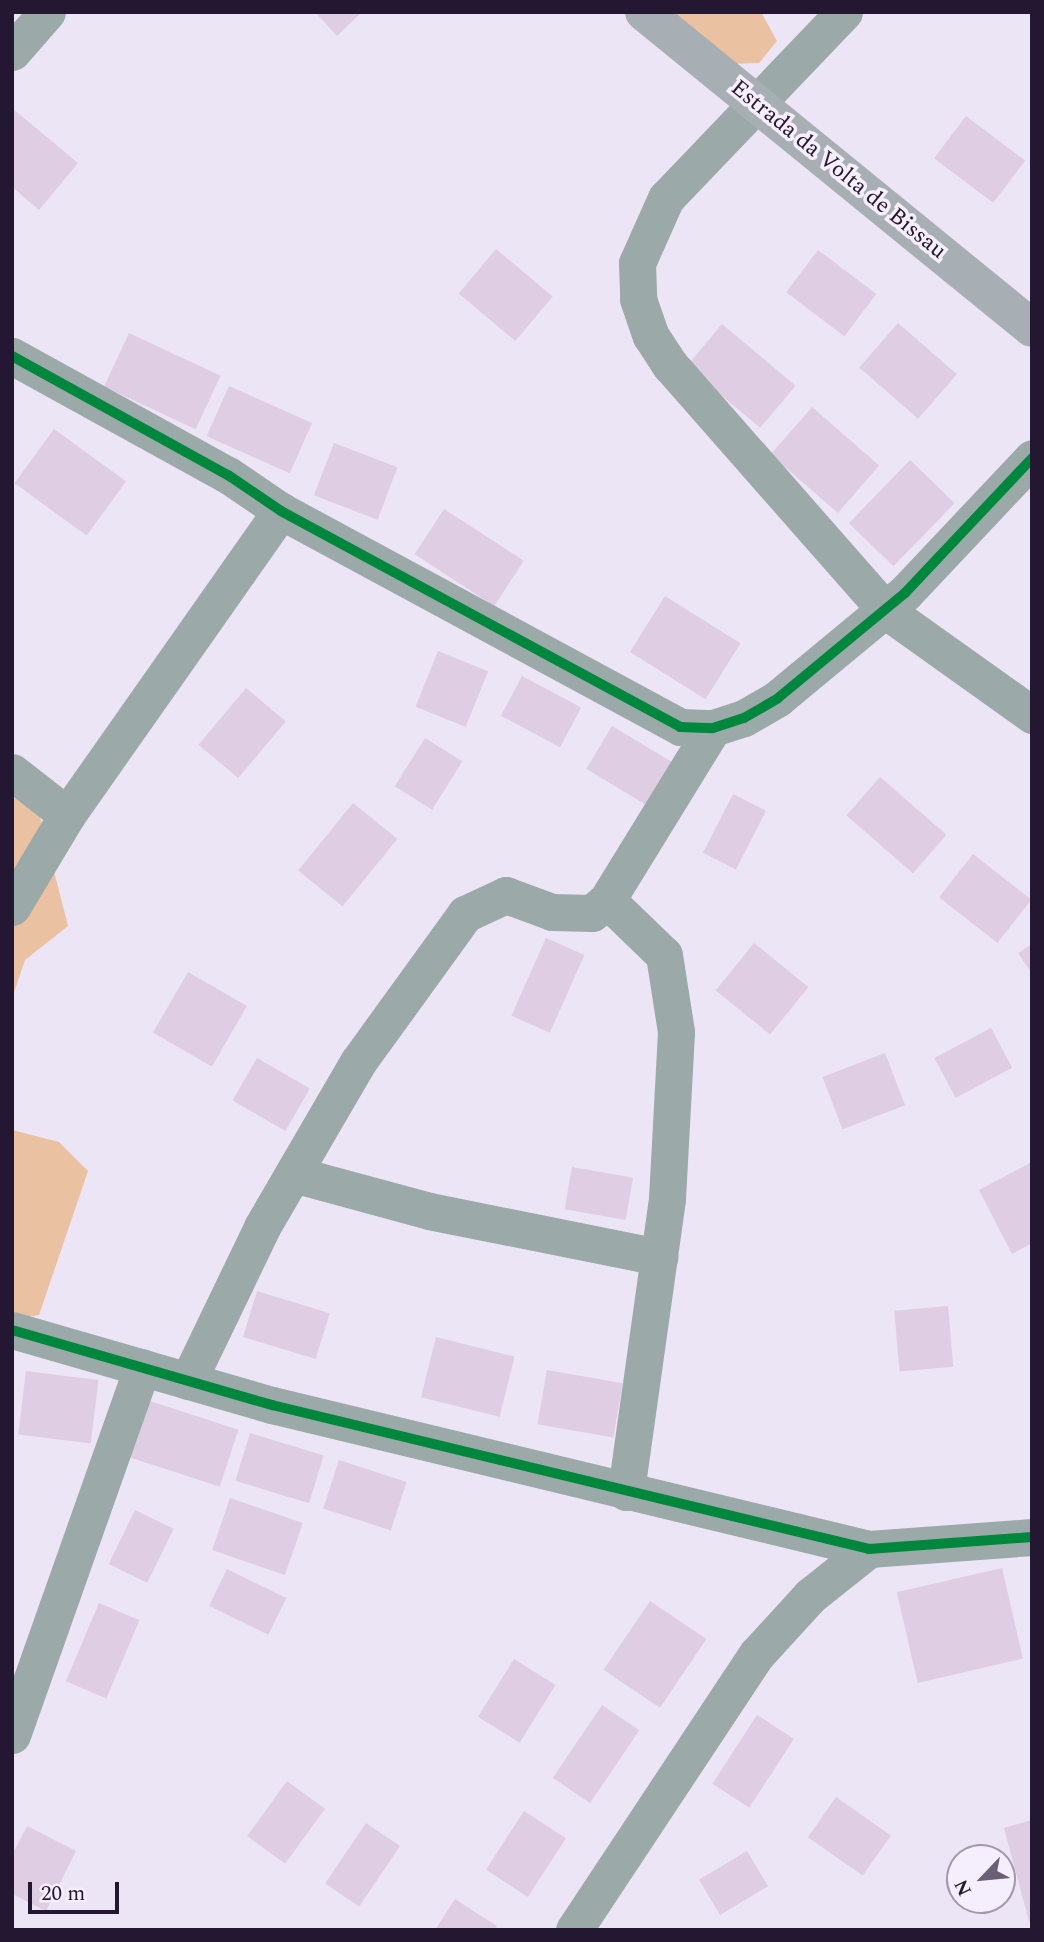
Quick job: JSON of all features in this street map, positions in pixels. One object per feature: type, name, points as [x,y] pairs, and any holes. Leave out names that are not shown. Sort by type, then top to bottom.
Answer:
[{"type":"main road","name":"Estrada da Volta de Bissau","points":[[644,12],[1032,328]]},
{"type":"street","points":[[12,52],[47,12]]},
{"type":"street","points":[[844,12],[754,103],[666,198],[637,263],[638,299],[651,336],[670,365],[885,610],[1032,715]]},
{"type":"street","points":[[12,356],[228,475],[281,511],[680,727],[713,729],[744,718],[778,698],[885,610],[943,555],[1032,458]]},
{"type":"street","points":[[12,907],[66,816],[281,511]]},
{"type":"street","points":[[188,1381],[293,1174],[358,1062],[465,914],[506,895],[552,912],[592,913],[607,900],[713,729]]},
{"type":"street","points":[[12,772],[66,816]]},
{"type":"street","points":[[607,900],[664,955],[676,1032],[667,1199],[626,1492]]},
{"type":"street","points":[[293,1174],[429,1211],[659,1256]]},
{"type":"street","points":[[12,1330],[188,1381],[626,1492],[869,1549],[1032,1537]]},
{"type":"street","points":[[12,1735],[142,1367]]},
{"type":"street","points":[[574,1930],[757,1654],[810,1596],[869,1549]]},
{"type":"shaded area","points":[[664,12],[761,12],[777,41],[759,63],[727,64]]},
{"type":"shaded area","points":[[33,789],[68,926],[25,960],[12,998],[12,800]]},
{"type":"shaded area","points":[[12,1130],[59,1142],[88,1171],[39,1315],[12,1320]]},
{"type":"building","points":[[315,12],[362,12],[337,36]]},
{"type":"building","points":[[12,108],[78,163],[39,210],[12,187]]},
{"type":"building","points":[[966,116],[1025,161],[993,203],[934,158]]},
{"type":"building","points":[[496,249],[553,297],[515,341],[459,293]]},
{"type":"building","points":[[818,250],[876,294],[844,336],[786,292]]},
{"type":"building","points":[[898,323],[957,374],[918,419],[859,368]]},
{"type":"building","points":[[722,324],[796,386],[760,428],[687,366]]},
{"type":"building","points":[[129,333],[221,376],[196,429],[104,386]]},
{"type":"building","points":[[229,386],[312,423],[290,473],[207,436]]},
{"type":"building","points":[[812,407],[879,465],[838,513],[771,455]]},
{"type":"building","points":[[54,429],[126,481],[87,536],[15,483]]},
{"type":"building","points":[[334,443],[397,467],[377,520],[314,495]]},
{"type":"building","points":[[910,460],[955,503],[893,566],[849,523]]},
{"type":"building","points":[[444,509],[524,561],[494,606],[415,554]]},
{"type":"building","points":[[665,596],[740,643],[706,699],[630,652]]},
{"type":"building","points":[[438,651],[488,671],[466,727],[416,707]]},
{"type":"building","points":[[522,676],[581,707],[560,747],[501,716]]},
{"type":"building","points":[[246,688],[286,721],[238,778],[198,745]]},
{"type":"building","points":[[612,726],[672,762],[646,805],[586,769]]},
{"type":"building","points":[[425,738],[462,761],[432,810],[395,786]]},
{"type":"building","points":[[880,777],[946,835],[913,873],[847,815]]},
{"type":"building","points":[[733,794],[766,811],[736,870],[703,853]]},
{"type":"building","points":[[353,803],[397,839],[343,906],[298,871]]},
{"type":"building","points":[[973,854],[1031,900],[997,943],[939,897]]},
{"type":"building","points":[[546,938],[584,955],[550,1033],[511,1016]]},
{"type":"building","points":[[754,943],[808,987],[770,1034],[716,990]]},
{"type":"building","points":[[1032,944],[1032,974],[1018,953]]},
{"type":"building","points":[[188,972],[247,1006],[212,1067],[153,1033]]},
{"type":"building","points":[[991,1028],[1012,1068],[956,1098],[934,1058]]},
{"type":"building","points":[[885,1053],[905,1105],[843,1129],[822,1077]]},
{"type":"building","points":[[257,1058],[310,1088],[285,1131],[232,1100]]},
{"type":"building","points":[[1032,1162],[1032,1243],[1012,1254],[979,1190]]},
{"type":"building","points":[[572,1167],[633,1178],[626,1220],[565,1209]]},
{"type":"building","points":[[257,1291],[330,1313],[316,1359],[243,1337]]},
{"type":"building","points":[[948,1306],[953,1367],[900,1371],[894,1311]]},
{"type":"building","points":[[436,1337],[515,1357],[500,1417],[421,1397]]},
{"type":"building","points":[[547,1370],[623,1383],[613,1438],[537,1424]]},
{"type":"building","points":[[26,1371],[98,1380],[91,1443],[18,1435]]},
{"type":"building","points":[[147,1400],[238,1430],[220,1487],[128,1457]]},
{"type":"building","points":[[250,1433],[324,1456],[309,1503],[235,1481]]},
{"type":"building","points":[[339,1460],[407,1482],[391,1530],[323,1509]]},
{"type":"building","points":[[230,1498],[303,1523],[285,1575],[212,1550]]},
{"type":"building","points":[[135,1510],[174,1529],[147,1583],[109,1564]]},
{"type":"building","points":[[1002,1568],[1023,1659],[918,1683],[897,1592]]},
{"type":"building","points":[[227,1569],[286,1598],[268,1635],[209,1606]]},
{"type":"building","points":[[650,1601],[706,1639],[660,1708],[604,1670]]},
{"type":"building","points":[[99,1603],[140,1620],[106,1698],[66,1681]]},
{"type":"building","points":[[514,1659],[556,1685],[520,1743],[478,1717]]},
{"type":"building","points":[[602,1705],[639,1730],[590,1803],[553,1778]]},
{"type":"building","points":[[757,1715],[794,1739],[749,1808],[712,1784]]},
{"type":"building","points":[[287,1781],[325,1809],[285,1864],[247,1836]]},
{"type":"building","points":[[836,1797],[891,1835],[863,1876],[808,1837]]},
{"type":"building","points":[[524,1811],[566,1838],[528,1897],[486,1870]]},
{"type":"building","points":[[1032,1820],[1032,1920],[1029,1921],[1016,1873],[1016,1844],[1008,1844],[1004,1828]]},
{"type":"building","points":[[366,1823],[400,1846],[359,1906],[325,1884]]},
{"type":"building","points":[[27,1826],[76,1851],[46,1911],[12,1894],[12,1855]]},
{"type":"building","points":[[747,1851],[768,1886],[720,1915],[699,1880]]},
{"type":"building","points":[[455,1899],[497,1926],[495,1930],[435,1930]]},
{"type":"cycle path","points":[[12,356],[228,475],[281,511],[680,727],[713,728],[744,718],[778,698],[905,593],[1032,458]]},
{"type":"cycle path","points":[[12,1330],[272,1405],[869,1549],[1032,1537]]}]
